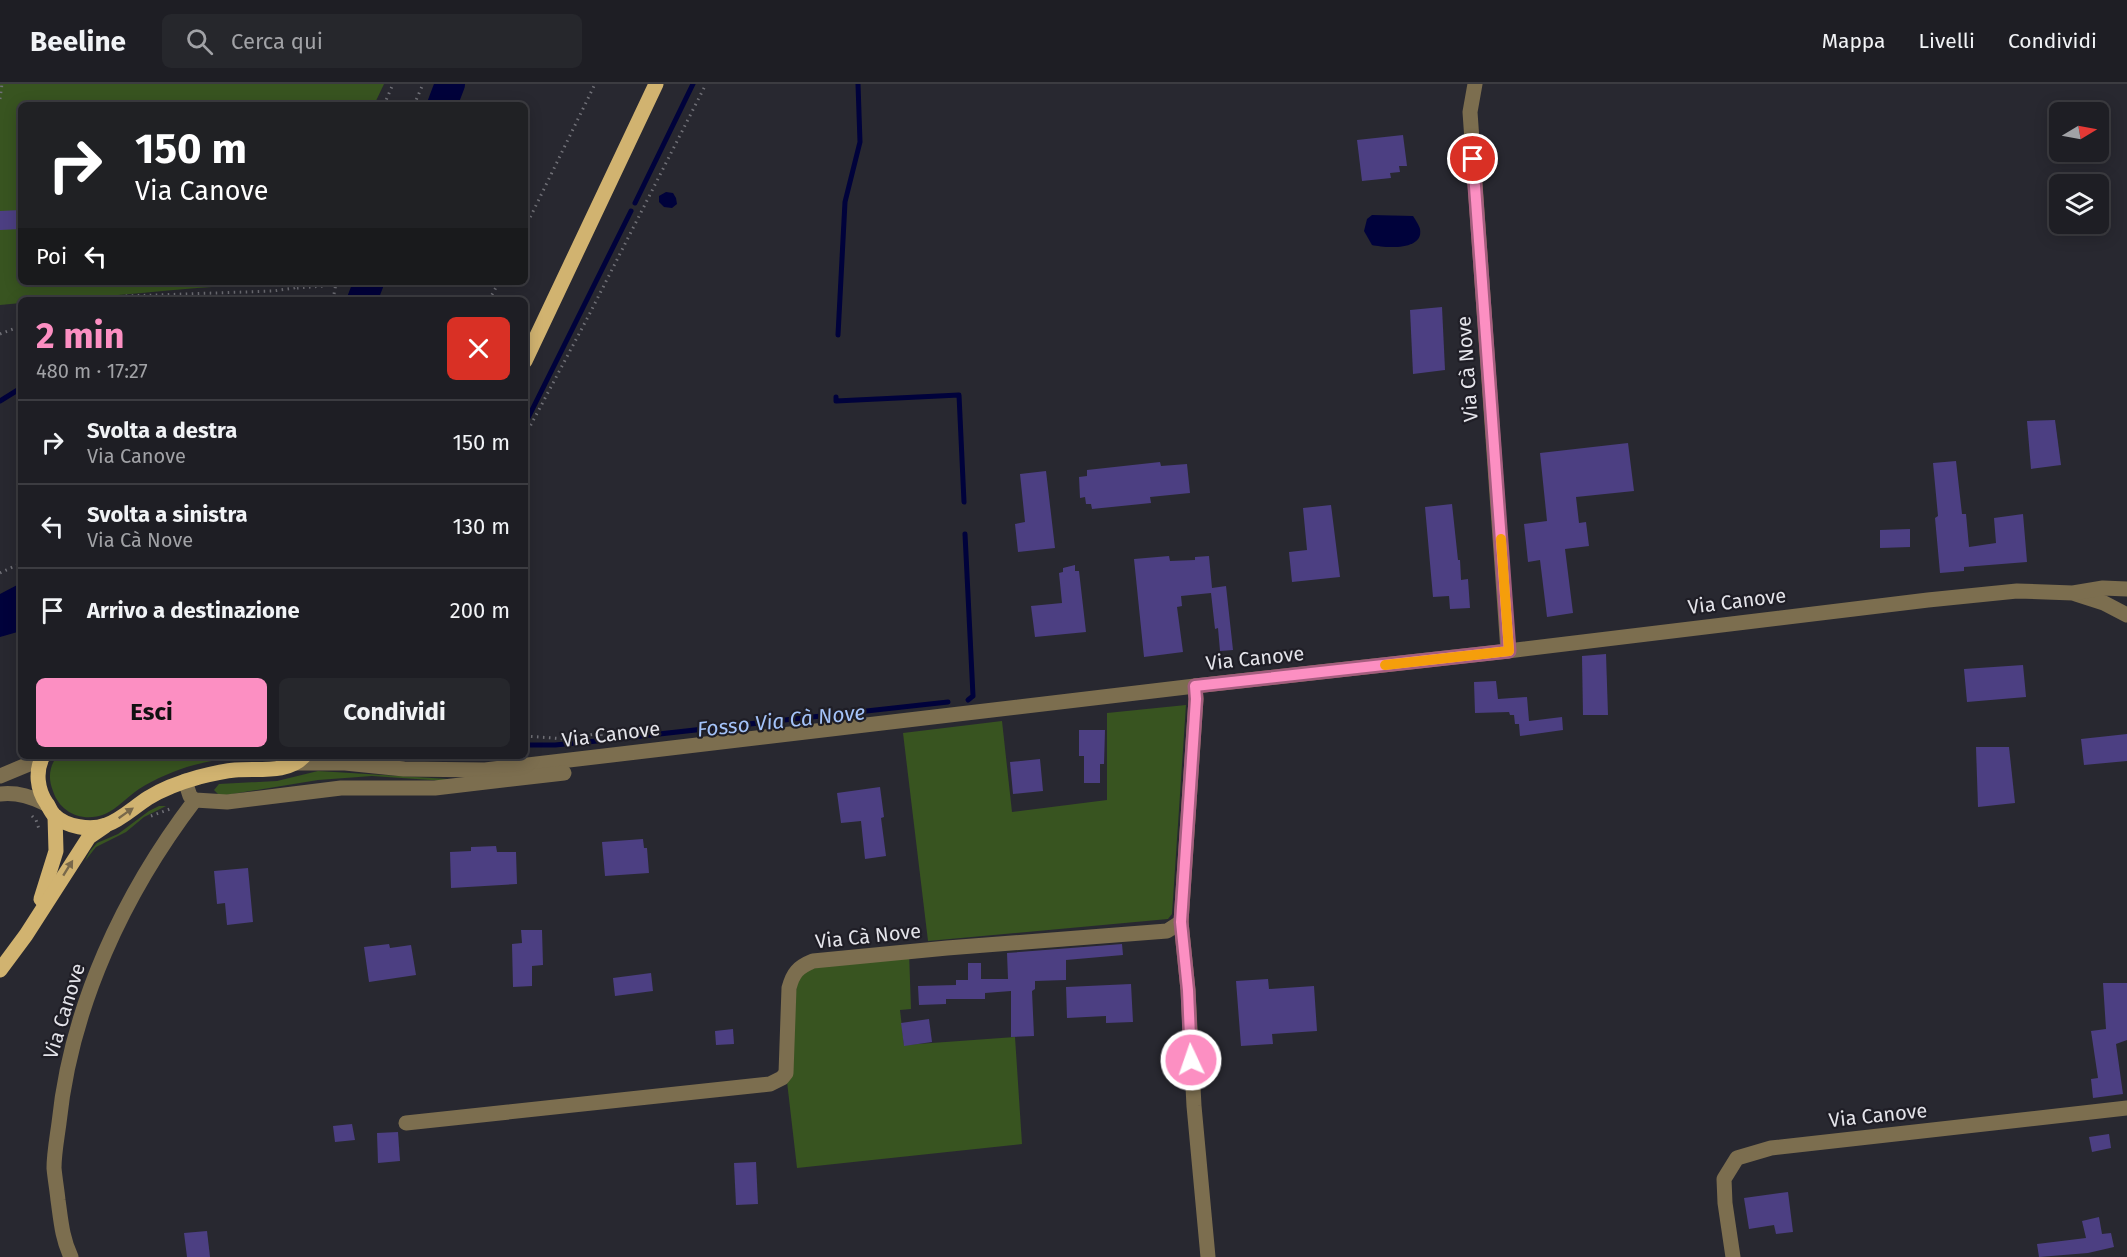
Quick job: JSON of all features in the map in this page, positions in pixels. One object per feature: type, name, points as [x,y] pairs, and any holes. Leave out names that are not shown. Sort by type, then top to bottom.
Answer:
[{"type":"main road","points":[[528,355],[656,84]]},
{"type":"main road","points":[[40,759],[38,782],[42,797],[51,810],[69,825],[105,826]]},
{"type":"main road","points":[[0,970],[26,935],[89,837],[150,797],[185,781],[218,773],[278,768],[301,760]]},
{"type":"main road","points":[[26,935],[44,894],[56,851],[51,810]]},
{"type":"street","name":"Via Cà Nove","points":[[1475,84],[1470,112],[1509,651]]},
{"type":"street","name":"Via Canove","points":[[301,760],[345,762],[404,769],[485,771],[1509,651],[1744,621],[2007,592],[2073,593],[2103,588],[2127,589]]},
{"type":"street","name":"Via Canove","points":[[2073,593],[2104,603],[2127,615]]},
{"type":"street","points":[[1195,686],[1181,922],[1188,990],[1194,1106],[1208,1257]]},
{"type":"street","points":[[0,776],[36,759]]},
{"type":"street","name":"Via Canove","points":[[402,759],[440,770]]},
{"type":"street","name":"Via Canove","points":[[71,1257],[63,1241],[54,1167],[62,1095],[77,1026],[104,956],[129,901],[195,800],[236,801],[341,788],[435,788],[564,773]]},
{"type":"street","points":[[185,781],[190,796],[195,800]]},
{"type":"street","points":[[0,794],[30,796],[51,810]]},
{"type":"street","name":"Via Cà Nove","points":[[406,1123],[770,1084],[782,1078],[786,1073],[789,988],[792,977],[799,967],[813,961],[947,948],[1167,932],[1181,922]]},
{"type":"street","name":"Via Canove","points":[[1733,1257],[1724,1179],[1737,1158],[1771,1148],[2127,1108]]},
{"type":"path","points":[[0,99],[2,84]]},
{"type":"path","points":[[385,102],[393,84]]},
{"type":"path","points":[[415,102],[423,84]]},
{"type":"path","points":[[528,222],[595,84]]},
{"type":"path","points":[[528,430],[706,84]]},
{"type":"path","points":[[294,288],[300,285]]},
{"type":"path","points":[[117,297],[273,291],[328,285]]},
{"type":"path","points":[[0,334],[18,327]]},
{"type":"path","points":[[0,573],[18,564]]},
{"type":"path","points":[[528,736],[567,739],[601,733],[604,756]]},
{"type":"path","points":[[147,818],[195,800]]},
{"type":"path","points":[[31,815],[36,820],[40,832]]},
{"type":"green space","points":[[0,84],[384,84],[375,102],[18,102],[18,285],[242,285],[96,297],[18,297],[18,303],[0,305]]},
{"type":"green space","points":[[1186,705],[1172,914],[1168,919],[928,941],[903,733],[1002,721],[1012,812],[1107,800],[1107,713]]},
{"type":"green space","points":[[55,759],[226,759],[187,767],[165,775],[145,785],[109,812],[89,817],[73,814],[56,799],[51,787],[52,764]]},
{"type":"green space","points":[[318,771],[448,779],[446,781],[372,776],[318,780],[220,796],[214,790],[219,784],[277,781]]},
{"type":"green space","points":[[159,806],[166,806],[144,817],[126,832],[96,847],[85,861],[97,843],[118,834]]},
{"type":"green space","points":[[909,952],[911,1009],[900,1010],[904,1045],[1015,1037],[1022,1144],[797,1168],[786,1073],[799,967]]},
{"type":"shaded area","points":[[666,192],[673,193],[676,198],[677,204],[672,208],[664,207],[659,202],[659,196]]},
{"type":"shaded area","points":[[1372,215],[1413,216],[1420,229],[1420,236],[1410,245],[1386,247],[1372,245],[1364,231],[1367,219]]},
{"type":"shaded area","points":[[18,585],[18,632],[0,637],[0,594]]},
{"type":"building","points":[[1403,135],[1407,166],[1399,166],[1400,172],[1390,173],[1391,178],[1362,181],[1357,140]]},
{"type":"building","points":[[18,210],[18,229],[0,230],[0,211]]},
{"type":"building","points":[[1442,307],[1445,370],[1413,374],[1410,310]]},
{"type":"building","points":[[2055,420],[2061,465],[2031,469],[2027,421]]},
{"type":"building","points":[[1628,443],[1634,491],[1576,497],[1579,523],[1586,522],[1589,546],[1565,549],[1573,613],[1547,617],[1540,560],[1528,562],[1524,524],[1547,521],[1540,453]]},
{"type":"building","points":[[1956,461],[1962,514],[1966,514],[1969,547],[1996,543],[1994,518],[2023,514],[2027,562],[1964,567],[1964,571],[1940,573],[1933,463]]},
{"type":"building","points":[[1160,462],[1161,466],[1187,464],[1190,493],[1150,497],[1151,503],[1092,509],[1091,504],[1086,504],[1085,497],[1080,498],[1079,477],[1087,476],[1087,470]]},
{"type":"building","points":[[1046,471],[1055,548],[1018,552],[1015,524],[1025,522],[1020,474]]},
{"type":"building","points":[[1452,504],[1461,580],[1468,579],[1470,608],[1450,609],[1449,596],[1433,597],[1425,507]]},
{"type":"building","points":[[1331,505],[1340,577],[1292,582],[1289,552],[1307,550],[1303,508]]},
{"type":"building","points":[[1910,529],[1910,547],[1880,548],[1880,530]]},
{"type":"building","points":[[1169,556],[1170,561],[1195,560],[1195,557],[1209,556],[1212,588],[1226,586],[1233,650],[1220,651],[1211,593],[1181,596],[1182,606],[1177,607],[1183,652],[1144,657],[1134,559]]},
{"type":"building","points":[[1075,565],[1075,571],[1079,571],[1086,632],[1035,637],[1031,606],[1062,603],[1059,573],[1063,572],[1063,568]]},
{"type":"building","points":[[1606,654],[1608,715],[1583,715],[1582,656]]},
{"type":"building","points":[[2023,665],[2026,697],[1967,702],[1964,669]]},
{"type":"building","points":[[1496,681],[1498,699],[1527,697],[1529,721],[1562,717],[1563,730],[1520,736],[1519,724],[1515,724],[1514,715],[1510,715],[1509,712],[1475,713],[1474,682]]},
{"type":"building","points":[[1079,730],[1105,730],[1104,764],[1100,764],[1100,783],[1084,783],[1084,756],[1079,756]]},
{"type":"building","points":[[2127,734],[2127,761],[2084,765],[2081,739]]},
{"type":"building","points":[[1976,747],[2009,747],[2015,803],[1978,807]]},
{"type":"building","points":[[1040,759],[1043,791],[1013,794],[1010,762]]},
{"type":"building","points":[[880,787],[886,856],[865,859],[861,821],[841,823],[837,793]]},
{"type":"building","points":[[643,839],[644,848],[647,848],[649,873],[605,876],[602,842]]},
{"type":"building","points":[[496,846],[497,852],[516,852],[517,884],[451,888],[450,852],[471,851],[471,847]]},
{"type":"building","points":[[248,868],[253,922],[227,925],[225,903],[217,904],[214,871]]},
{"type":"building","points":[[521,930],[542,930],[543,965],[532,966],[532,986],[513,987],[512,944],[522,943]]},
{"type":"building","points":[[389,944],[390,948],[411,945],[416,975],[369,982],[364,947]]},
{"type":"building","points":[[1122,944],[1123,955],[1066,960],[1066,980],[1035,981],[1035,989],[1032,991],[1034,1036],[1011,1037],[1011,991],[985,993],[985,999],[946,999],[946,1004],[919,1005],[918,986],[956,985],[956,980],[968,980],[968,963],[981,963],[981,979],[1008,979],[1007,953]]},
{"type":"building","points":[[651,973],[653,991],[615,996],[613,978]]},
{"type":"building","points":[[1268,979],[1269,989],[1314,986],[1317,1031],[1272,1034],[1273,1044],[1241,1046],[1236,981]]},
{"type":"building","points":[[2103,983],[2127,983],[2127,1040],[2116,1044],[2123,1094],[2093,1098],[2091,1079],[2098,1078],[2091,1031],[2106,1029]]},
{"type":"building","points":[[1131,984],[1133,1022],[1106,1023],[1106,1016],[1067,1018],[1066,987]]},
{"type":"building","points":[[929,1019],[932,1042],[904,1046],[901,1023]]},
{"type":"building","points":[[733,1029],[734,1044],[716,1045],[715,1031]]},
{"type":"building","points":[[352,1124],[355,1140],[335,1142],[333,1126]]},
{"type":"building","points":[[398,1132],[400,1161],[378,1163],[377,1133]]},
{"type":"building","points":[[2109,1134],[2111,1148],[2092,1152],[2089,1137]]},
{"type":"building","points":[[756,1162],[758,1204],[736,1205],[734,1163]]},
{"type":"building","points":[[1788,1192],[1793,1232],[1776,1234],[1774,1225],[1749,1229],[1744,1198]]},
{"type":"building","points":[[2099,1217],[2102,1234],[2111,1233],[2114,1247],[2088,1253],[2039,1257],[2037,1244],[2086,1238],[2082,1221]]},
{"type":"building","points":[[207,1231],[210,1257],[187,1257],[184,1233]]},
{"type":"waterway","points":[[443,102],[450,84]]},
{"type":"waterway","points":[[635,203],[693,84]]},
{"type":"waterway","name":"Fosso Via Cà Nove","points":[[838,335],[845,202],[860,142],[858,84]]},
{"type":"waterway","points":[[528,418],[631,211]]},
{"type":"waterway","points":[[363,297],[368,285]]},
{"type":"waterway","points":[[0,401],[18,390]]},
{"type":"waterway","name":"Fosso Via Cà Nove","points":[[836,397],[836,401],[959,395],[964,502]]},
{"type":"waterway","name":"Fosso Via Cà Nove","points":[[965,534],[973,696],[968,700]]},
{"type":"waterway","name":"Fosso Via Cà Nove","points":[[614,739],[948,702]]},
{"type":"waterway","name":"Fosso Via Cà Nove","points":[[528,745],[597,741]]},
{"type":"slow traffic","points":[[1385,665],[1509,651],[1501,539]]},
{"type":"route","points":[[1191,1060],[1188,990],[1181,922],[1195,686],[1509,651],[1473,159]]}]
